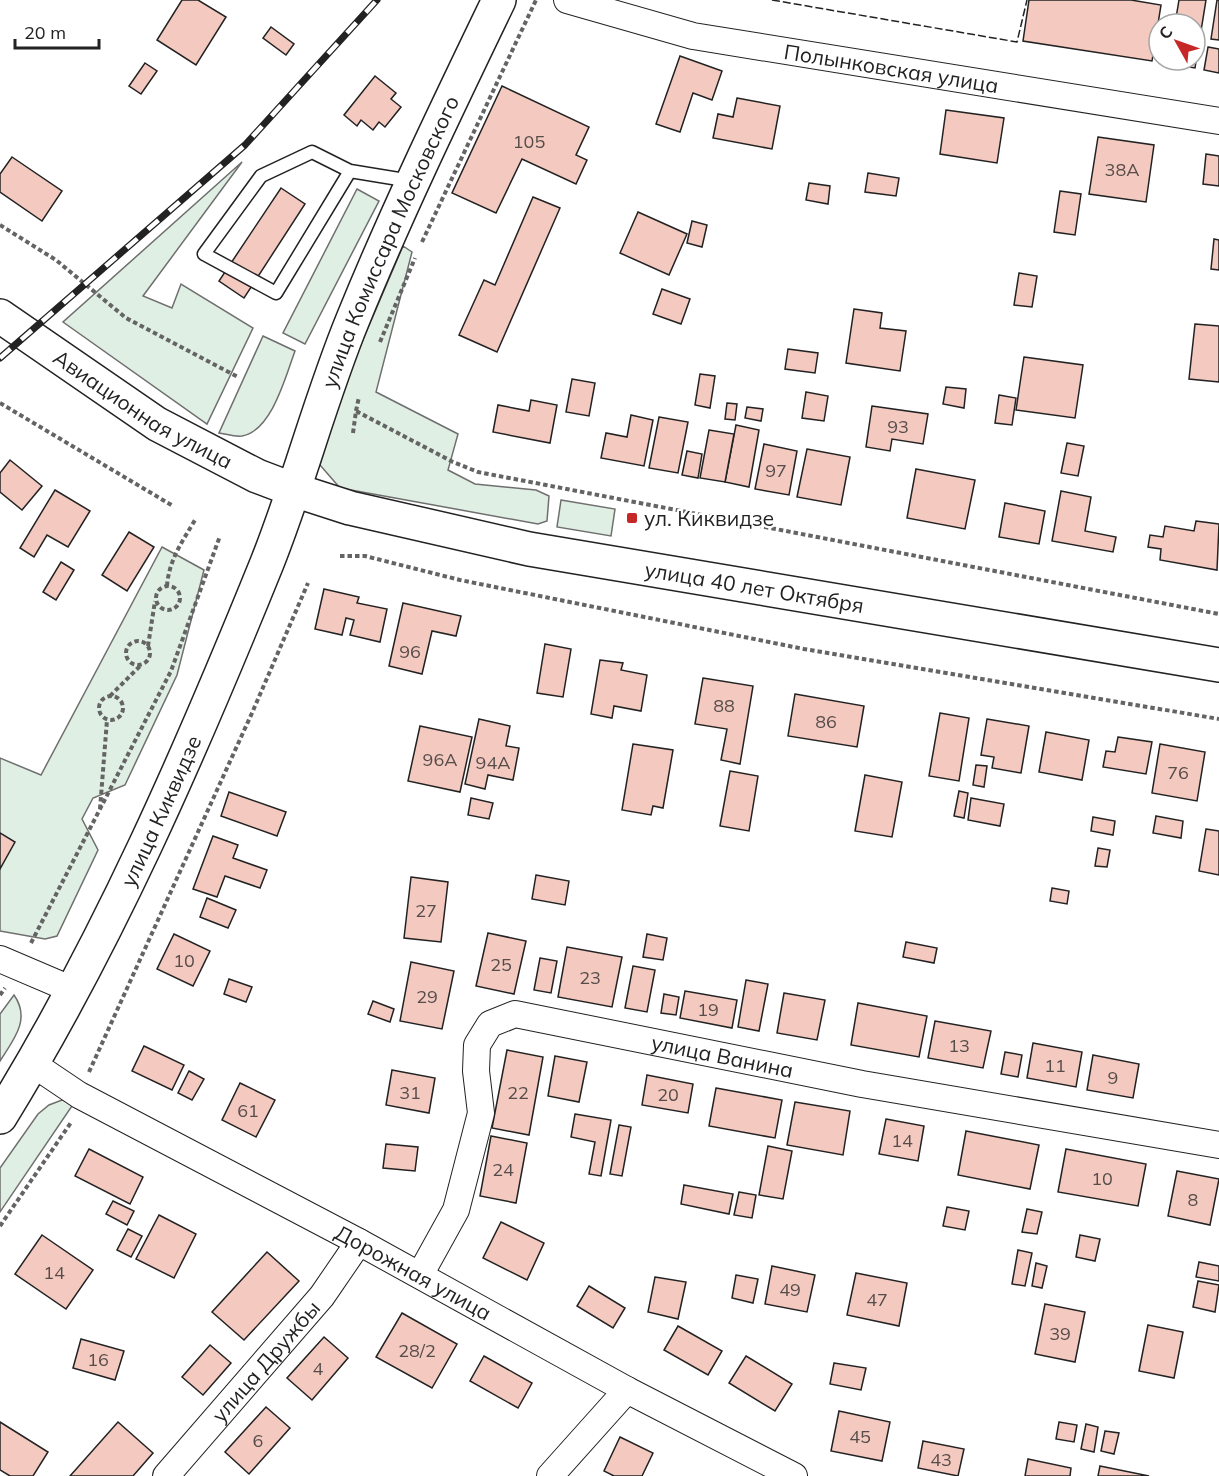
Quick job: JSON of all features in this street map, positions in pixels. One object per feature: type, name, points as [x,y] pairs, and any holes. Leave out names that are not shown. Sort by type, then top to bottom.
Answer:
[{"type":"main road","name":"улица Комиссара Московского","points":[[294,490],[316,417],[352,321],[412,182],[499,0]]},
{"type":"main road","name":"Авиационная улица","points":[[0,316],[157,424],[257,476],[294,490]]},
{"type":"main road","name":"улица 40 лет Октября","points":[[294,490],[350,508],[528,549],[1219,665]]},
{"type":"main road","name":"улица Киквидзе","points":[[0,1117],[75,991],[118,906],[268,561],[294,490]]},
{"type":"street","name":"Полынковская улица","points":[[567,0],[693,36],[1219,121]]},
{"type":"street","points":[[9,964],[75,991]]},
{"type":"street","name":"улица Ванина","points":[[420,1275],[456,1210],[481,1113],[476,1071],[477,1045],[490,1024],[515,1014],[862,1084],[1219,1145]]},
{"type":"street","name":"Дорожная улица","points":[[33,1064],[79,1095],[359,1242],[627,1390],[794,1476]]},
{"type":"street","name":"улица Дружбы","points":[[166,1476],[322,1296],[359,1242]]},
{"type":"street","points":[[550,1476],[627,1390]]},
{"type":"lane","points":[[350,171],[276,293],[204,254],[261,176],[312,152],[350,171],[412,182]]},
{"type":"path","points":[[379,343],[420,247],[536,0]]},
{"type":"path","points":[[0,225],[56,260],[126,318],[238,377]]},
{"type":"path","points":[[353,433],[360,394]]},
{"type":"path","points":[[0,403],[173,506]]},
{"type":"path","points":[[357,411],[453,462],[478,472],[1219,614]]},
{"type":"path","points":[[167,586],[171,562],[195,520]]},
{"type":"path","points":[[0,995],[9,964],[100,811],[171,671],[220,536]]},
{"type":"path","points":[[340,556],[365,556],[460,580],[804,649],[1219,719]]},
{"type":"path","points":[[0,1226],[77,1114],[79,1095],[308,583]]},
{"type":"path","points":[[110,696],[121,701],[123,709],[121,716],[114,720],[107,720],[99,713],[98,707],[104,698],[110,696],[148,660],[156,597],[161,587],[167,586],[178,591],[180,598],[178,605],[172,610],[164,610],[159,607],[156,597]]},
{"type":"path","points":[[142,665],[130,662],[126,652],[128,647],[137,641],[148,646]]},
{"type":"path","points":[[100,811],[107,720]]},
{"type":"green space","points":[[242,162],[143,296],[172,308],[181,284],[253,328],[207,424],[63,322]]},
{"type":"green space","points":[[357,189],[379,201],[305,344],[283,333]]},
{"type":"green space","points":[[403,246],[412,252],[376,392],[458,434],[448,470],[475,484],[536,490],[549,496],[547,521],[538,524],[340,488],[320,465],[323,433]]},
{"type":"green space","points":[[263,336],[295,351],[276,401],[262,424],[253,432],[242,436],[219,433]]},
{"type":"green space","points":[[561,500],[615,509],[611,536],[557,527]]},
{"type":"green space","points":[[162,547],[204,570],[177,675],[125,785],[93,798],[82,819],[98,850],[57,936],[45,939],[0,931],[0,758],[41,775]]},
{"type":"green space","points":[[14,995],[19,1004],[21,1021],[15,1037],[0,1061],[0,1014]]},
{"type":"green space","points":[[62,1100],[74,1103],[0,1212],[0,1168],[38,1114],[49,1105]]},
{"type":"building","points":[[182,0],[198,0],[226,17],[196,65],[157,40]]},
{"type":"building","points":[[1029,0],[1131,0],[1161,5],[1160,12],[1147,12],[1147,60],[1023,41]]},
{"type":"building","points":[[1179,0],[1206,0],[1204,12],[1177,12]]},
{"type":"building","points":[[1217,0],[1219,0],[1219,40],[1211,39]]},
{"type":"building","points":[[271,27],[294,44],[286,55],[263,38]]},
{"type":"building","points":[[1208,47],[1219,49],[1219,73],[1207,71]]},
{"type":"building","points":[[680,56],[722,71],[712,100],[693,93],[680,132],[656,124]]},
{"type":"building","points":[[145,63],[157,71],[141,94],[129,86]]},
{"type":"building","points":[[375,76],[396,93],[391,99],[401,107],[385,127],[379,122],[373,130],[361,120],[357,126],[344,115]]},
{"type":"building","points":[[502,86],[589,127],[576,155],[587,160],[576,184],[522,159],[496,213],[452,193]]},
{"type":"building","points":[[737,98],[780,106],[772,149],[713,138],[718,114],[733,117]]},
{"type":"building","points":[[946,110],[1004,118],[997,163],[940,154]]},
{"type":"building","points":[[1098,137],[1154,145],[1146,202],[1089,194]]},
{"type":"building","points":[[1206,154],[1219,156],[1219,186],[1203,184]]},
{"type":"building","points":[[12,157],[62,191],[42,221],[0,192],[0,174]]},
{"type":"building","points":[[868,173],[899,178],[896,196],[865,192]]},
{"type":"building","points":[[809,183],[830,186],[828,204],[806,200]]},
{"type":"building","points":[[281,188],[305,204],[244,298],[219,281]]},
{"type":"building","points":[[1060,191],[1081,194],[1075,235],[1054,232]]},
{"type":"building","points":[[533,197],[560,208],[497,352],[459,335],[484,280],[495,285]]},
{"type":"building","points":[[638,212],[687,234],[669,275],[620,253]]},
{"type":"building","points":[[692,221],[707,225],[702,247],[687,243]]},
{"type":"building","points":[[1214,239],[1219,240],[1219,270],[1211,269]]},
{"type":"building","points":[[1019,273],[1037,276],[1032,307],[1014,305]]},
{"type":"building","points":[[662,289],[690,299],[681,324],[653,314]]},
{"type":"building","points":[[854,309],[882,313],[880,328],[906,331],[900,371],[846,363]]},
{"type":"building","points":[[1195,324],[1219,326],[1219,382],[1189,379]]},
{"type":"building","points":[[788,349],[818,353],[815,373],[785,369]]},
{"type":"building","points":[[1024,357],[1083,365],[1075,418],[1016,410]]},
{"type":"building","points":[[700,374],[715,376],[710,408],[695,405]]},
{"type":"building","points":[[572,379],[595,383],[589,416],[566,412]]},
{"type":"building","points":[[946,387],[966,389],[964,408],[943,404]]},
{"type":"building","points":[[806,392],[828,396],[824,421],[802,418]]},
{"type":"building","points":[[999,395],[1016,398],[1012,425],[995,423]]},
{"type":"building","points":[[531,400],[557,405],[550,443],[493,432],[498,405],[529,411]]},
{"type":"building","points":[[727,403],[737,404],[735,420],[725,419]]},
{"type":"building","points":[[872,406],[928,414],[923,444],[892,439],[890,451],[866,447]]},
{"type":"building","points":[[747,407],[763,409],[761,421],[745,418]]},
{"type":"building","points":[[631,415],[653,420],[644,466],[601,458],[606,433],[627,437]]},
{"type":"building","points":[[659,417],[688,422],[678,473],[649,468]]},
{"type":"building","points":[[736,425],[759,430],[749,487],[725,482]]},
{"type":"building","points":[[709,430],[734,434],[725,482],[700,478]]},
{"type":"building","points":[[1067,443],[1084,446],[1078,476],[1061,473]]},
{"type":"building","points":[[764,444],[797,451],[789,495],[755,489]]},
{"type":"building","points":[[807,449],[850,457],[841,505],[797,497]]},
{"type":"building","points":[[687,451],[702,454],[698,478],[682,475]]},
{"type":"building","points":[[10,460],[42,486],[22,510],[0,492],[0,473]]},
{"type":"building","points":[[916,469],[975,480],[965,529],[907,518]]},
{"type":"building","points":[[55,490],[90,511],[68,547],[47,535],[34,557],[20,548]]},
{"type":"building","points":[[1061,491],[1091,497],[1085,531],[1116,537],[1113,552],[1052,541]]},
{"type":"building","points":[[1005,503],[1045,511],[1039,544],[999,537]]},
{"type":"building","points":[[1196,521],[1219,524],[1217,570],[1160,560],[1161,549],[1148,547],[1150,535],[1163,537],[1165,526],[1194,531]]},
{"type":"building","points":[[129,532],[154,547],[127,591],[102,575]]},
{"type":"building","points":[[61,562],[74,570],[56,600],[43,592]]},
{"type":"building","points":[[324,589],[359,597],[357,603],[387,609],[380,642],[350,635],[354,620],[346,618],[342,635],[315,629]]},
{"type":"building","points":[[403,603],[461,616],[456,636],[432,631],[422,674],[389,666]]},
{"type":"building","points":[[545,644],[571,649],[563,697],[537,693]]},
{"type":"building","points":[[600,660],[623,663],[621,670],[647,675],[641,711],[614,706],[612,718],[591,714]]},
{"type":"building","points":[[703,678],[753,686],[740,764],[721,760],[727,729],[695,724]]},
{"type":"building","points":[[795,694],[864,706],[857,747],[788,736]]},
{"type":"building","points":[[940,713],[969,718],[959,781],[929,776]]},
{"type":"building","points":[[479,719],[510,726],[506,746],[519,748],[513,780],[488,775],[485,789],[465,784]]},
{"type":"building","points":[[987,719],[1029,726],[1021,773],[992,768],[994,757],[981,755]]},
{"type":"building","points":[[420,726],[472,737],[460,792],[408,781]]},
{"type":"building","points":[[1046,732],[1089,740],[1082,780],[1039,772]]},
{"type":"building","points":[[1118,737],[1152,742],[1146,774],[1103,767],[1106,751],[1115,752]]},
{"type":"building","points":[[633,744],[673,750],[663,808],[653,806],[651,815],[622,810]]},
{"type":"building","points":[[1160,744],[1205,752],[1197,801],[1152,793]]},
{"type":"building","points":[[976,765],[987,766],[984,787],[973,785]]},
{"type":"building","points":[[730,771],[758,776],[749,831],[720,826]]},
{"type":"building","points":[[865,775],[902,782],[892,837],[855,831]]},
{"type":"building","points":[[959,791],[968,793],[964,818],[954,816]]},
{"type":"building","points":[[229,792],[286,812],[277,836],[221,816]]},
{"type":"building","points":[[471,798],[493,803],[489,819],[468,815]]},
{"type":"building","points":[[971,798],[1004,804],[1000,826],[968,820]]},
{"type":"building","points":[[1156,816],[1183,821],[1181,838],[1153,833]]},
{"type":"building","points":[[1093,817],[1115,821],[1113,835],[1091,831]]},
{"type":"building","points":[[1206,829],[1219,831],[1219,875],[1199,871]]},
{"type":"building","points":[[0,833],[15,842],[0,869]]},
{"type":"building","points":[[213,836],[238,845],[233,858],[267,870],[260,888],[225,876],[217,897],[193,889]]},
{"type":"building","points":[[1098,848],[1110,850],[1107,867],[1095,866]]},
{"type":"building","points":[[536,875],[569,881],[565,905],[532,899]]},
{"type":"building","points":[[411,877],[448,882],[441,942],[404,938]]},
{"type":"building","points":[[1052,888],[1069,891],[1067,904],[1050,901]]},
{"type":"building","points":[[207,898],[236,910],[228,928],[200,917]]},
{"type":"building","points":[[488,933],[526,941],[514,994],[476,986]]},
{"type":"building","points":[[174,934],[210,951],[193,986],[157,969]]},
{"type":"building","points":[[647,934],[667,938],[663,960],[643,957]]},
{"type":"building","points":[[906,942],[937,948],[934,963],[903,957]]},
{"type":"building","points":[[567,947],[622,957],[612,1007],[558,997]]},
{"type":"building","points":[[540,958],[557,961],[551,993],[534,990]]},
{"type":"building","points":[[411,962],[454,971],[442,1029],[400,1021]]},
{"type":"building","points":[[633,966],[655,970],[647,1012],[625,1008]]},
{"type":"building","points":[[229,979],[252,987],[246,1002],[224,994]]},
{"type":"building","points":[[746,980],[768,984],[759,1031],[738,1027]]},
{"type":"building","points":[[685,991],[737,1000],[732,1028],[680,1018]]},
{"type":"building","points":[[784,993],[825,1000],[817,1040],[777,1033]]},
{"type":"building","points":[[664,994],[679,997],[676,1015],[661,1013]]},
{"type":"building","points":[[373,1001],[394,1009],[390,1022],[368,1014]]},
{"type":"building","points":[[858,1003],[927,1016],[919,1057],[851,1045]]},
{"type":"building","points":[[935,1021],[991,1031],[983,1068],[928,1058]]},
{"type":"building","points":[[1033,1043],[1082,1052],[1076,1087],[1027,1078]]},
{"type":"building","points":[[144,1046],[184,1065],[172,1090],[132,1071]]},
{"type":"building","points":[[507,1050],[543,1057],[529,1135],[492,1128]]},
{"type":"building","points":[[1005,1052],[1022,1055],[1018,1077],[1001,1074]]},
{"type":"building","points":[[1093,1055],[1139,1064],[1133,1098],[1087,1090]]},
{"type":"building","points":[[555,1056],[587,1062],[579,1102],[548,1096]]},
{"type":"building","points":[[392,1070],[435,1078],[429,1113],[386,1105]]},
{"type":"building","points":[[189,1071],[204,1079],[192,1100],[178,1093]]},
{"type":"building","points":[[647,1075],[693,1084],[688,1113],[642,1105]]},
{"type":"building","points":[[240,1083],[275,1100],[256,1137],[222,1120]]},
{"type":"building","points":[[716,1088],[782,1100],[775,1138],[709,1126]]},
{"type":"building","points":[[795,1102],[850,1111],[843,1155],[787,1145]]},
{"type":"building","points":[[575,1114],[611,1120],[601,1176],[589,1174],[595,1142],[571,1137]]},
{"type":"building","points":[[886,1119],[924,1126],[918,1161],[879,1154]]},
{"type":"building","points":[[619,1125],[631,1127],[622,1176],[610,1174]]},
{"type":"building","points":[[966,1131],[1039,1145],[1030,1189],[958,1175]]},
{"type":"building","points":[[491,1136],[527,1143],[516,1203],[480,1196]]},
{"type":"building","points":[[386,1144],[418,1147],[415,1171],[383,1168]]},
{"type":"building","points":[[768,1146],[792,1151],[783,1199],[759,1195]]},
{"type":"building","points":[[89,1149],[143,1177],[130,1204],[75,1176]]},
{"type":"building","points":[[1066,1149],[1146,1164],[1138,1206],[1058,1192]]},
{"type":"building","points":[[1177,1171],[1219,1179],[1210,1225],[1168,1216]]},
{"type":"building","points":[[684,1185],[733,1194],[729,1214],[681,1204]]},
{"type":"building","points":[[739,1192],[756,1195],[752,1218],[734,1215]]},
{"type":"building","points":[[113,1201],[134,1211],[127,1225],[106,1214]]},
{"type":"building","points":[[947,1207],[969,1211],[965,1230],[943,1226]]},
{"type":"building","points":[[1027,1209],[1042,1212],[1037,1234],[1022,1232]]},
{"type":"building","points":[[159,1215],[196,1234],[174,1278],[136,1259]]},
{"type":"building","points":[[501,1222],[544,1243],[527,1280],[483,1258]]},
{"type":"building","points":[[128,1229],[142,1236],[131,1257],[117,1250]]},
{"type":"building","points":[[42,1235],[93,1270],[66,1309],[15,1274]]},
{"type":"building","points":[[1080,1235],[1100,1239],[1095,1261],[1076,1257]]},
{"type":"building","points":[[1018,1250],[1032,1253],[1025,1286],[1012,1284]]},
{"type":"building","points":[[267,1252],[299,1281],[244,1340],[212,1312]]},
{"type":"building","points":[[1199,1262],[1219,1266],[1219,1281],[1196,1277]]},
{"type":"building","points":[[1036,1263],[1047,1266],[1042,1288],[1032,1286]]},
{"type":"building","points":[[772,1266],[815,1275],[807,1312],[765,1304]]},
{"type":"building","points":[[856,1273],[907,1283],[899,1326],[847,1315]]},
{"type":"building","points":[[736,1275],[758,1279],[753,1303],[732,1298]]},
{"type":"building","points":[[655,1277],[686,1282],[678,1319],[648,1312]]},
{"type":"building","points":[[1198,1281],[1219,1285],[1215,1312],[1193,1307]]},
{"type":"building","points":[[589,1286],[625,1308],[613,1328],[577,1306]]},
{"type":"building","points":[[1045,1304],[1085,1312],[1075,1362],[1035,1354]]},
{"type":"building","points":[[402,1313],[457,1344],[432,1388],[376,1357]]},
{"type":"building","points":[[1148,1325],[1183,1332],[1174,1378],[1139,1371]]},
{"type":"building","points":[[678,1326],[722,1351],[708,1375],[664,1350]]},
{"type":"building","points":[[324,1337],[348,1358],[312,1400],[287,1378]]},
{"type":"building","points":[[81,1339],[124,1351],[115,1380],[73,1368]]},
{"type":"building","points":[[210,1345],[231,1363],[203,1395],[182,1377]]},
{"type":"building","points":[[484,1356],[532,1383],[518,1408],[470,1381]]},
{"type":"building","points":[[746,1356],[792,1384],[775,1411],[729,1383]]},
{"type":"building","points":[[834,1363],[866,1368],[861,1390],[830,1384]]},
{"type":"building","points":[[266,1407],[290,1428],[249,1474],[225,1452]]},
{"type":"building","points":[[839,1411],[890,1422],[882,1461],[831,1451]]},
{"type":"building","points":[[0,1422],[48,1452],[33,1476],[10,1476],[0,1470]]},
{"type":"building","points":[[118,1422],[153,1453],[133,1476],[70,1476]]},
{"type":"building","points":[[1059,1422],[1077,1425],[1074,1442],[1056,1439]]},
{"type":"building","points":[[1086,1424],[1098,1427],[1094,1452],[1081,1449]]},
{"type":"building","points":[[1105,1431],[1119,1433],[1114,1454],[1101,1451]]},
{"type":"building","points":[[620,1437],[653,1453],[642,1476],[614,1476],[604,1471]]},
{"type":"building","points":[[923,1441],[964,1449],[958,1476],[918,1468]]},
{"type":"building","points":[[1028,1459],[1071,1468],[1070,1476],[1025,1476]]},
{"type":"building","points":[[1100,1466],[1149,1476],[1098,1476]]},
{"type":"railway","points":[[0,358],[245,145],[377,0]]},
{"type":"fence","points":[[772,0],[1017,42],[1027,0]]},
{"type":"place","name":"ул. Киквидзе","points":[[632,518]]}]
